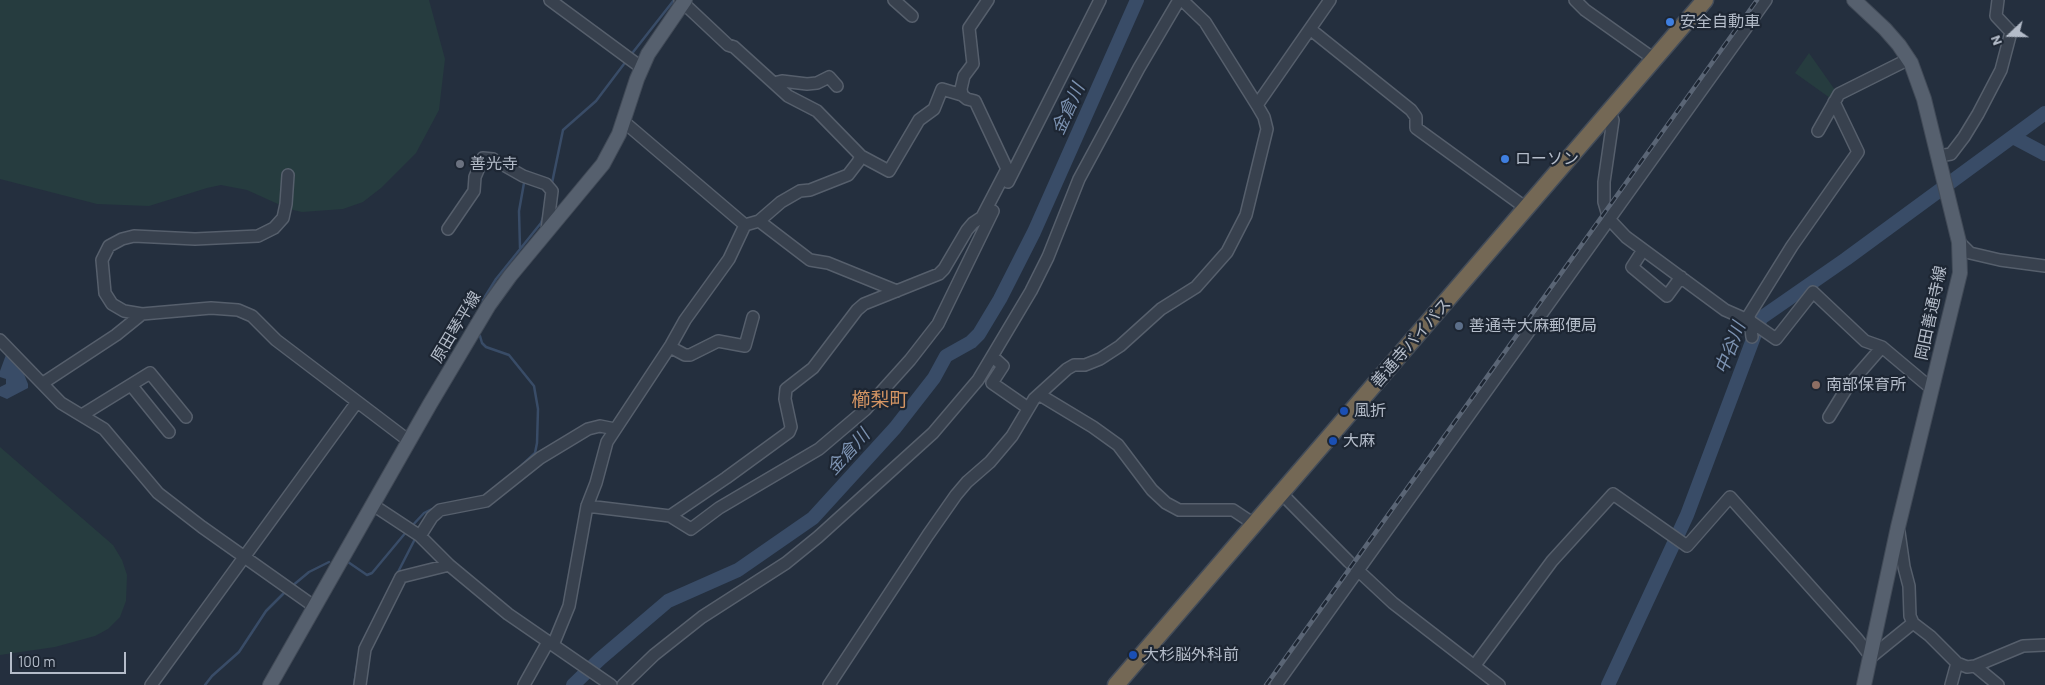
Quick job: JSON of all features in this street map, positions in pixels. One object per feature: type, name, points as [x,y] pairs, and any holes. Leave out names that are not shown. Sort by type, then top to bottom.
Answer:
[{"type":"highway","name":"善通寺バイパス","points":[[1116,685],[1705,0]]},
{"type":"main road","name":"岡田善通寺線","points":[[1854,0],[1885,29],[1908,59],[1924,99],[1959,242],[1960,273],[1898,526],[1864,685]]},
{"type":"main road","name":"原田琴平線","points":[[270,685],[489,305],[547,230],[603,164],[619,134],[623,121],[633,61],[648,54],[683,1]]},
{"type":"street","points":[[550,0],[633,61]]},
{"type":"street","points":[[894,0],[912,16]]},
{"type":"street","points":[[962,95],[961,89],[964,76],[973,64],[969,28],[988,0]]},
{"type":"street","points":[[670,516],[789,432],[791,427],[785,399],[786,389],[813,368],[857,310],[864,304],[939,274],[944,269],[967,230],[973,223],[985,219],[1100,0]]},
{"type":"street","points":[[623,685],[654,655],[702,617],[786,563],[846,513],[933,433],[978,380],[993,357],[1048,258],[1079,179],[1143,61],[1180,0],[1205,22],[1257,105],[1265,123],[1265,139],[1246,215],[1227,252],[1196,286],[1161,309],[1120,346],[1100,359],[1067,369],[1028,408],[1012,436],[990,462],[967,482],[956,495],[829,685]]},
{"type":"street","points":[[1257,105],[1330,0]]},
{"type":"street","points":[[1575,0],[1585,10],[1654,59]]},
{"type":"street","points":[[1276,685],[1766,0]]},
{"type":"street","points":[[1939,156],[1951,154],[1964,137],[2001,70],[2011,32],[1996,16],[1998,0]]},
{"type":"street","points":[[587,506],[670,516],[691,529],[719,508],[819,450],[865,410],[910,360],[938,324],[1007,169],[975,101],[942,89],[934,108],[919,120],[889,171],[861,156],[817,111],[788,96],[734,47],[728,44],[683,1]]},
{"type":"street","points":[[1310,29],[1411,110],[1416,117],[1416,128],[1526,208]]},
{"type":"street","points":[[1818,131],[1839,94],[1908,59]]},
{"type":"street","points":[[774,83],[782,81],[807,84],[817,83],[829,77],[836,86]]},
{"type":"street","points":[[1752,337],[1749,316],[1792,246],[1858,152],[1834,102]]},
{"type":"street","points":[[1609,111],[1613,120],[1604,182],[1604,202],[1609,219],[1626,237],[1725,310],[1750,321],[1776,340],[1813,292],[1865,341],[1882,347],[1932,389]]},
{"type":"street","points":[[623,121],[745,225]]},
{"type":"street","points":[[524,685],[551,643],[568,606],[587,506],[596,483],[607,442],[615,429],[670,347],[685,320],[729,259],[745,225],[759,221],[781,202],[800,191],[810,190],[848,175],[861,156]]},
{"type":"street","points":[[448,230],[474,191],[475,177],[482,158],[493,159],[523,176],[549,187],[547,230]]},
{"type":"street","points":[[288,175],[283,218],[274,228],[258,236],[195,239],[134,236],[122,239],[109,246],[102,260],[105,294],[112,304],[124,312],[142,314],[211,308],[238,310],[252,316],[276,340],[409,441]]},
{"type":"street","points":[[759,221],[810,260],[828,263],[897,290]]},
{"type":"street","points":[[1959,242],[1970,253],[2000,260],[2045,266]]},
{"type":"street","points":[[1643,250],[1632,267],[1667,296],[1681,277]]},
{"type":"street","points":[[43,383],[116,335],[142,314]]},
{"type":"street","points":[[670,347],[690,356],[718,341],[745,346],[753,316]]},
{"type":"street","points":[[0,340],[61,403],[104,429],[158,493],[316,607]]},
{"type":"street","points":[[1829,417],[1848,386],[1882,347]]},
{"type":"street","points":[[993,357],[1003,366],[992,383],[1028,408]]},
{"type":"street","points":[[82,415],[150,373],[186,417]]},
{"type":"street","points":[[131,385],[169,432]]},
{"type":"street","points":[[1040,395],[1093,426],[1118,444],[1152,490],[1179,510],[1234,510],[1254,524]]},
{"type":"street","points":[[151,685],[357,402]]},
{"type":"street","points":[[415,532],[440,510],[486,501],[540,458],[588,430],[600,426],[615,429]]},
{"type":"street","points":[[1281,492],[1393,603],[1499,685]]},
{"type":"street","points":[[1475,665],[1552,562],[1612,494],[1687,546],[1730,497],[1871,657],[1913,623]]},
{"type":"street","points":[[373,505],[415,532],[449,565],[508,614],[611,685]]},
{"type":"street","points":[[1898,526],[1909,586],[1910,616],[1913,623],[1930,636],[1957,663],[1966,667],[1975,666],[2023,646],[2045,645]]},
{"type":"street","points":[[360,685],[365,649],[401,577],[449,565]]},
{"type":"street","points":[[1951,685],[1957,663]]},
{"type":"street","points":[[1975,666],[1998,685]]},
{"type":"green space","points":[[0,0],[429,0],[445,59],[439,110],[416,153],[381,188],[363,202],[343,209],[302,212],[289,209],[247,190],[221,185],[149,206],[97,204],[0,179]]},
{"type":"green space","points":[[1809,53],[1835,90],[1830,98],[1795,73]]},
{"type":"green space","points":[[0,447],[113,545],[122,560],[127,575],[126,601],[120,617],[108,629],[95,636],[55,647],[0,655]]},
{"type":"water","points":[[7,352],[22,369],[28,388],[7,399],[0,396],[0,387],[6,384],[6,379],[0,377],[0,371]]},
{"type":"waterway","points":[[630,56],[674,0]]},
{"type":"waterway","name":"金倉川","points":[[573,685],[600,659],[668,601],[738,570],[813,518],[895,428],[934,378],[946,356],[971,342],[979,334],[1000,299],[1034,232],[1137,0]]},
{"type":"waterway","points":[[552,183],[563,130],[596,101],[627,60]]},
{"type":"waterway","name":"中谷川","points":[[1608,685],[1687,515],[1761,318],[1846,259],[2045,113]]},
{"type":"waterway","points":[[2013,137],[2045,154]]},
{"type":"waterway","points":[[520,248],[519,211],[524,183]]},
{"type":"waterway","points":[[481,303],[496,279],[541,223],[544,215]]},
{"type":"waterway","points":[[480,336],[482,343],[486,347],[509,355],[534,386],[538,409],[537,443],[535,453],[522,465]]},
{"type":"waterway","points":[[411,527],[424,513],[432,509]]},
{"type":"waterway","points":[[348,562],[367,575],[372,573],[407,531]]},
{"type":"waterway","points":[[397,574],[416,537]]},
{"type":"waterway","points":[[291,587],[309,572],[329,562]]},
{"type":"waterway","points":[[205,685],[212,676],[239,652],[266,611],[287,590]]},
{"type":"waterway","points":[[362,643],[376,615]]},
{"type":"waterway","points":[[354,685],[360,648]]},
{"type":"railway","points":[[1266,685],[1757,0]]},
{"type":"place","name":"安全自動車","points":[[1670,22]]},
{"type":"place","name":"ローソン","points":[[1505,159]]},
{"type":"place","name":"善光寺","points":[[460,164]]},
{"type":"place","name":"善通寺大麻郵便局","points":[[1459,326]]},
{"type":"place","name":"南部保育所","points":[[1816,385]]},
{"type":"place","name":"風折","points":[[1344,411]]},
{"type":"place","name":"大麻","points":[[1333,441]]},
{"type":"place","name":"大杉脳外科前","points":[[1133,655]]},
{"type":"district","name":"櫛梨町","points":[[880,400]]}]
